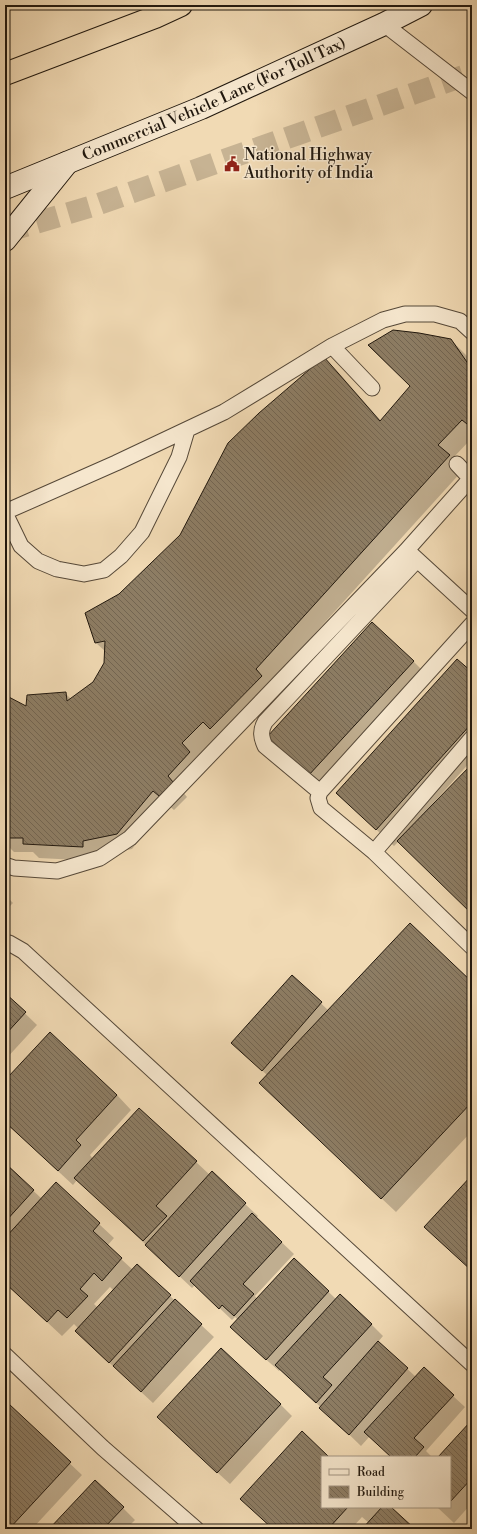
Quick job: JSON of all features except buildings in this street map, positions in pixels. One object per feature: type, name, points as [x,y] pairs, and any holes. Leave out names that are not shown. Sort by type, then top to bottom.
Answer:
[{"type":"highway","points":[[5,74],[155,17],[181,5]]},
{"type":"main road","name":"Commercial Vehicle Lane (For Toll Tax)","points":[[5,188],[201,108],[384,24],[421,5]]},
{"type":"main road","points":[[5,240],[67,162]]},
{"type":"lane","points":[[384,24],[472,92]]},
{"type":"lane","points":[[187,430],[179,457],[142,532],[121,556],[104,570],[84,574],[57,569],[38,561],[21,546],[5,513],[224,412],[332,346],[383,320],[405,314],[435,314],[460,321],[472,332]]},
{"type":"lane","points":[[332,346],[372,388]]},
{"type":"lane","points":[[320,792],[265,746],[261,737],[262,728],[265,722],[411,555],[471,478],[457,464]]},
{"type":"lane","points":[[411,555],[471,606]]},
{"type":"lane","points":[[5,864],[14,868],[57,871],[100,858],[130,838],[411,555]]},
{"type":"lane","points":[[472,624],[320,792],[318,798],[321,808],[374,852],[472,947]]},
{"type":"lane","points":[[374,852],[472,738]]},
{"type":"lane","points":[[5,943],[9,943],[24,951],[472,1364]]},
{"type":"lane","points":[[5,1355],[102,1448],[196,1529]]},
{"type":"tunnel","points":[[5,232],[96,205],[472,73]]},
{"type":"place","name":"National Highway Authority of India","points":[[232,164]]}]
